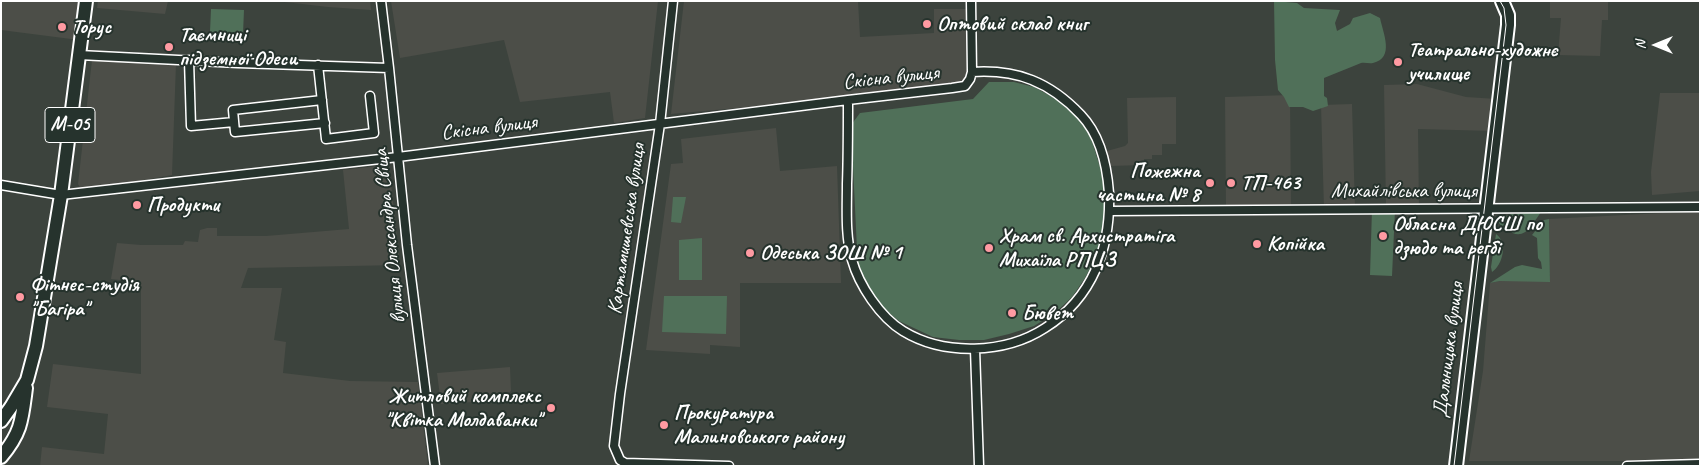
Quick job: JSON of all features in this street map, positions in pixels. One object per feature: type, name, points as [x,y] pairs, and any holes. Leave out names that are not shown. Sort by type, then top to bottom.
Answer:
[{"type":"main road","name":"М-05","points":[[1,420],[27,380],[36,346],[61,195],[86,1]]},
{"type":"main road","points":[[1502,1],[1508,14]]},
{"type":"main road","points":[[1508,14],[1514,1]]},
{"type":"main road","name":"Дальницька вулиця","points":[[1456,466],[1508,14]]},
{"type":"main road","points":[[1,457],[18,434],[23,415],[27,380]]},
{"type":"street","name":"вулиця Олександра Свіща","points":[[381,1],[407,245],[435,466]]},
{"type":"street","name":"Картамишевська вулиця","points":[[672,1],[660,124],[614,446],[620,460],[632,464],[730,466]]},
{"type":"street","points":[[848,100],[847,228],[852,260],[864,288],[882,313],[902,330],[925,341],[950,347],[975,349],[1012,344],[1045,328],[1066,312],[1080,296],[1096,271],[1104,250],[1109,211],[1108,177],[1098,138],[1086,120],[1070,103],[1054,92],[1023,77],[1006,72],[972,72],[971,1]]},
{"type":"street","points":[[79,54],[389,68]]},
{"type":"street","points":[[189,60],[192,126],[234,122]]},
{"type":"street","points":[[318,65],[326,138],[374,133],[370,96]]},
{"type":"street","name":"Cкісна вулиця","points":[[1,185],[61,195],[398,157],[938,90],[965,86],[972,72]]},
{"type":"street","points":[[322,100],[232,110],[235,132],[325,123]]},
{"type":"street","name":"Михайлівська вулиця","points":[[1109,211],[1700,207]]},
{"type":"street","points":[[975,349],[979,466]]},
{"type":"street","points":[[1627,466],[1700,464]]},
{"type":"shaded area","points":[[1,1],[84,1],[79,40],[1,30]]},
{"type":"shaded area","points":[[98,1],[168,1],[165,14],[97,8]]},
{"type":"shaded area","points":[[276,1],[370,1],[371,10],[328,7]]},
{"type":"shaded area","points":[[391,1],[658,1],[645,118],[614,123],[610,92],[520,102],[504,40],[400,58]]},
{"type":"shaded area","points":[[684,1],[858,1],[860,37],[934,33],[934,9],[970,9],[971,72],[965,85],[938,90],[671,114]]},
{"type":"shaded area","points":[[1550,1],[1608,1],[1608,20],[1602,20],[1600,56],[1558,55],[1561,18],[1550,18]]},
{"type":"shaded area","points":[[92,60],[176,64],[172,175],[82,191],[78,184]]},
{"type":"shaded area","points":[[1417,84],[1466,97],[1497,99],[1494,131],[1418,129],[1419,208],[1386,208],[1384,85]]},
{"type":"shaded area","points":[[1660,93],[1700,93],[1700,191],[1652,195],[1651,172]]},
{"type":"shaded area","points":[[1290,95],[1291,209],[1226,208],[1225,97]]},
{"type":"shaded area","points":[[1176,97],[1176,144],[1162,144],[1162,155],[1152,155],[1152,159],[1144,159],[1144,165],[1110,166],[1107,151],[1125,146],[1128,143],[1127,98]]},
{"type":"shaded area","points":[[1352,104],[1355,208],[1324,209],[1321,105]]},
{"type":"shaded area","name":"Одеська ЗОШ № 1","points":[[776,128],[780,171],[837,166],[841,283],[740,283],[740,347],[710,345],[710,354],[646,350],[671,164],[683,163],[681,139]]},
{"type":"shaded area","points":[[389,165],[400,265],[248,268],[241,288],[282,288],[274,340],[286,342],[283,373],[350,381],[418,382],[428,466],[40,466],[42,447],[104,454],[108,414],[47,407],[53,364],[141,374],[141,288],[129,281],[111,279],[117,243],[183,245],[185,241],[198,242],[200,230],[207,228],[217,228],[217,236],[266,236],[349,229],[343,170]]},
{"type":"shaded area","points":[[1700,211],[1700,461],[1469,461],[1483,371],[1490,283],[1500,281],[1550,281],[1549,219]]},
{"type":"shaded area","points":[[510,367],[511,391],[506,395],[506,400],[441,404],[437,373]]},
{"type":"green space","points":[[1274,1],[1297,3],[1304,8],[1340,10],[1335,23],[1337,31],[1350,24],[1353,18],[1370,13],[1380,18],[1386,44],[1384,56],[1373,63],[1361,63],[1324,78],[1324,96],[1327,98],[1328,106],[1313,111],[1303,107],[1289,107],[1278,90],[1275,60]]},
{"type":"green space","points":[[211,9],[244,10],[243,34],[210,32]]},
{"type":"green space","points":[[989,82],[1014,82],[1034,87],[1056,99],[1076,116],[1090,135],[1106,186],[1102,239],[1095,259],[1072,297],[1055,313],[1034,326],[984,340],[933,337],[899,321],[876,302],[858,270],[851,125],[860,113],[973,99]]},
{"type":"green space","points":[[673,197],[686,197],[681,223],[671,222]]},
{"type":"green space","name":"Обласна ДЮСШ по дзюдо та регбі","points":[[1372,209],[1395,210],[1392,276],[1370,275]]},
{"type":"green space","points":[[1541,212],[1526,231],[1518,234],[1512,233],[1497,220],[1511,214]]},
{"type":"green space","points":[[1549,219],[1550,282],[1500,281],[1490,283],[1515,267],[1522,265],[1542,269],[1538,258],[1537,238],[1532,235],[1544,220]]},
{"type":"green space","points":[[1496,234],[1502,242],[1503,253],[1499,264],[1492,272],[1491,267]]},
{"type":"green space","points":[[702,238],[702,280],[679,280],[679,240]]},
{"type":"green space","points":[[664,296],[727,296],[726,334],[662,332]]},
{"type":"tram line","points":[[1454,466],[1506,25],[1504,8],[1500,1]]},
{"type":"place","name":"Оптовий склад книг","points":[[927,24]]},
{"type":"place","name":"Торус","points":[[62,27]]},
{"type":"place","name":"Таємниці підземної Одеси","points":[[169,47]]},
{"type":"place","name":"Театрально-художнє училище","points":[[1398,62]]},
{"type":"place","name":"Пожежна частина № 8","points":[[1210,183]]},
{"type":"place","name":"ТП-463","points":[[1231,183]]},
{"type":"place","name":"Продукти","points":[[137,205]]},
{"type":"place","name":"Обласна ДЮСШ по дзюдо та регбі","points":[[1383,236]]},
{"type":"place","name":"Копійка","points":[[1257,244]]},
{"type":"place","name":"Храм св. Архистратіга Михаїла РПЦЗ","points":[[989,248]]},
{"type":"place","name":"Одеська ЗОШ № 1","points":[[750,253]]},
{"type":"place","name":"Фітнес-студія \"Багіра\"","points":[[20,297]]},
{"type":"place","name":"Бювет","points":[[1012,313]]},
{"type":"place","name":"Житловий комплекс \"Квітка Молдаванки\"","points":[[551,408]]},
{"type":"place","name":"Прокуратура Малиновського району","points":[[664,425]]}]
